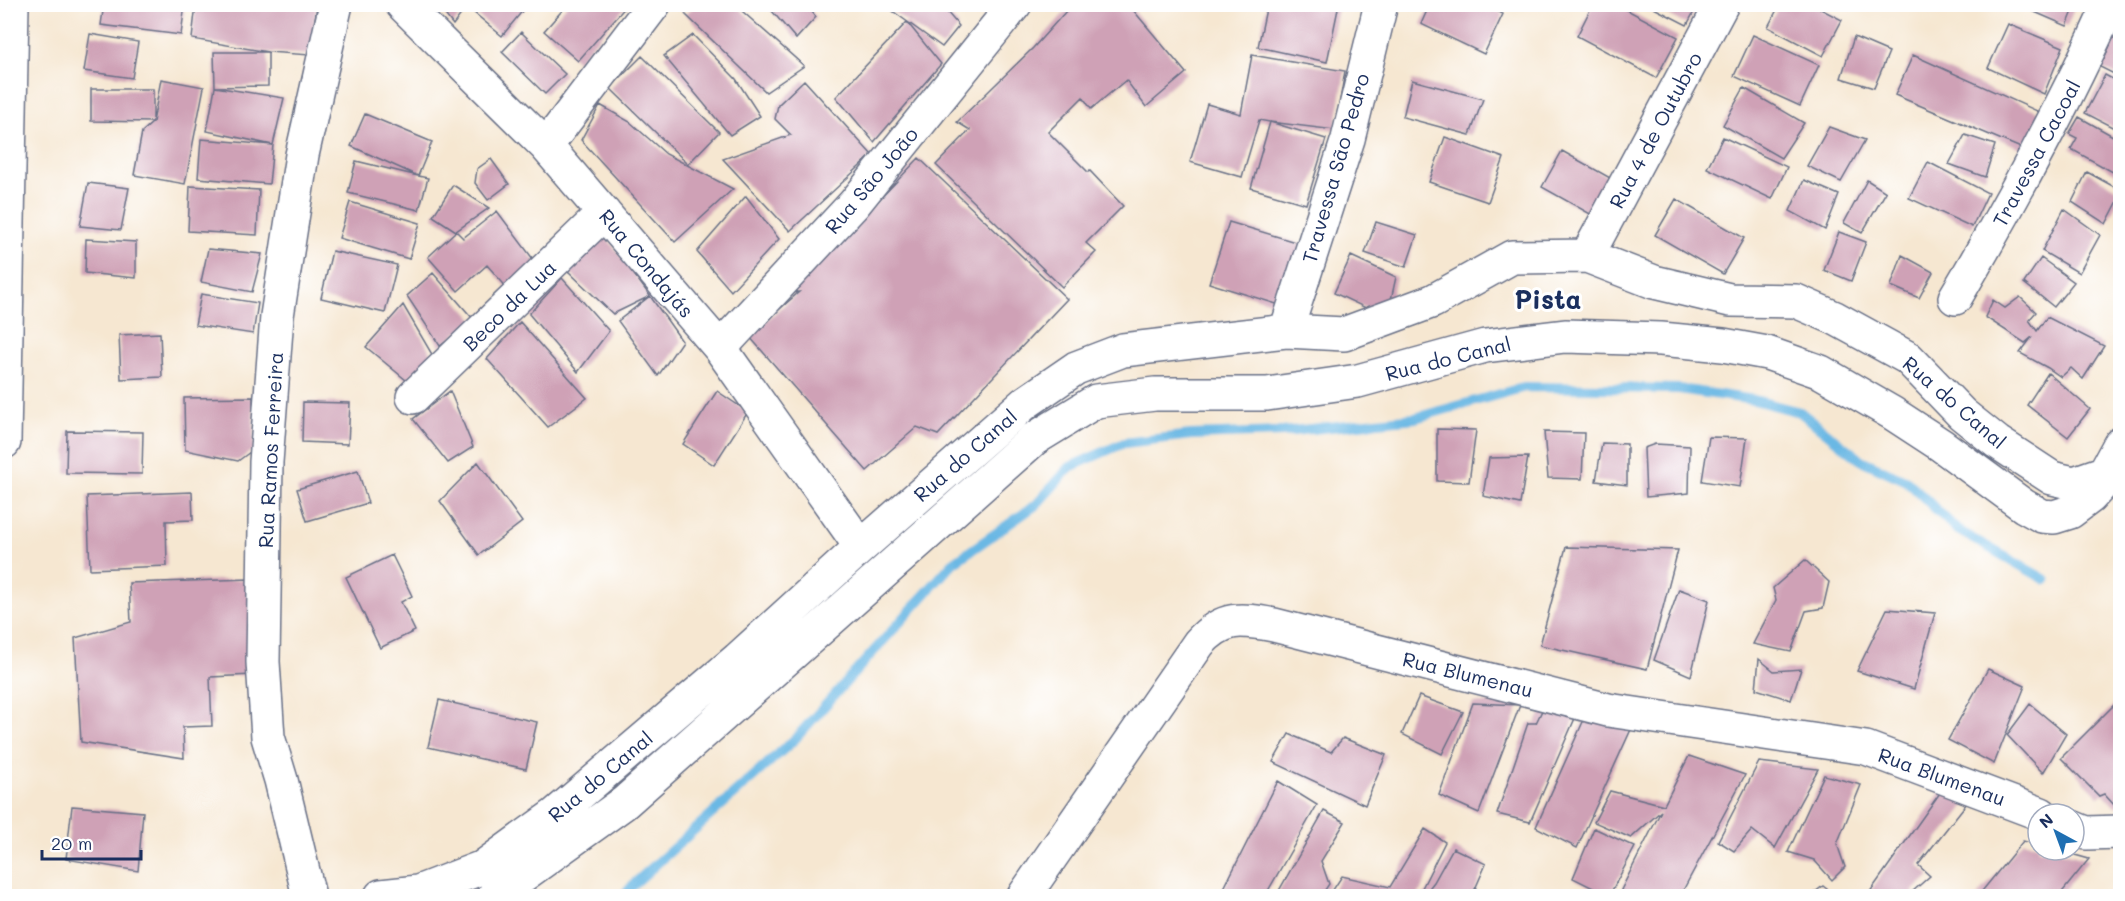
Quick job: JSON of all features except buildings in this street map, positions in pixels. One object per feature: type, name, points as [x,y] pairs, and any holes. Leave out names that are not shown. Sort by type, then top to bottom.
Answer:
[{"type":"street","points":[[4,442],[12,4]]},
{"type":"street","name":"Rua Ramos Ferreira","points":[[309,897],[281,780],[268,737],[263,663],[266,462],[277,316],[302,155],[336,4]]},
{"type":"street","name":"Rua Condajás","points":[[402,4],[546,146],[720,348],[861,547]]},
{"type":"street","points":[[546,146],[654,4]]},
{"type":"street","name":"Rua São João","points":[[720,348],[854,204],[1015,4]]},
{"type":"street","name":"Travessa São Pedro","points":[[1286,331],[1347,139],[1381,4]]},
{"type":"street","name":"Rua 4 de Outubro","points":[[1587,256],[1722,4]]},
{"type":"street","name":"Travessa Cacoal","points":[[1955,298],[2011,203],[2085,59],[2110,4]]},
{"type":"street","name":"Beco da Lua","points":[[412,397],[604,213]]},
{"type":"street","name":"Rua do Canal","points":[[381,897],[418,892],[483,867],[556,814],[738,658],[1025,403],[1076,368],[1124,350],[1286,331],[1344,334],[1433,301],[1512,257],[1587,256],[1654,282],[1730,300],[1796,301],[1835,318],[1908,358],[1962,414],[2028,464],[2052,478],[2074,483],[2097,475],[2102,477],[2103,483],[2099,488],[2075,508],[2054,517],[2042,516],[2024,506],[1941,445],[1892,413],[1821,372],[1767,353],[1723,345],[1662,339],[1565,336],[1544,338],[1485,346],[1358,381],[1312,388],[1267,394],[1155,394],[1096,401],[1034,439],[624,803],[494,897]]},
{"type":"street","points":[[2102,477],[2121,444]]},
{"type":"street","name":"Rua Blumenau","points":[[1033,894],[1199,643],[1211,629],[1232,621],[1250,620],[1274,625],[1608,710],[1866,748],[2026,808]]},
{"type":"street","points":[[2086,833],[2121,831]]},
{"type":"waterway","points":[[624,896],[634,884],[795,739],[953,563],[1036,505],[1070,467],[1124,443],[1191,435],[1283,432],[1415,418],[1525,387],[1679,389],[1754,400],[1800,412],[1861,460],[1907,481],[1956,529],[2046,580]]},
{"type":"district","name":"Pista","points":[[1548,299]]}]
